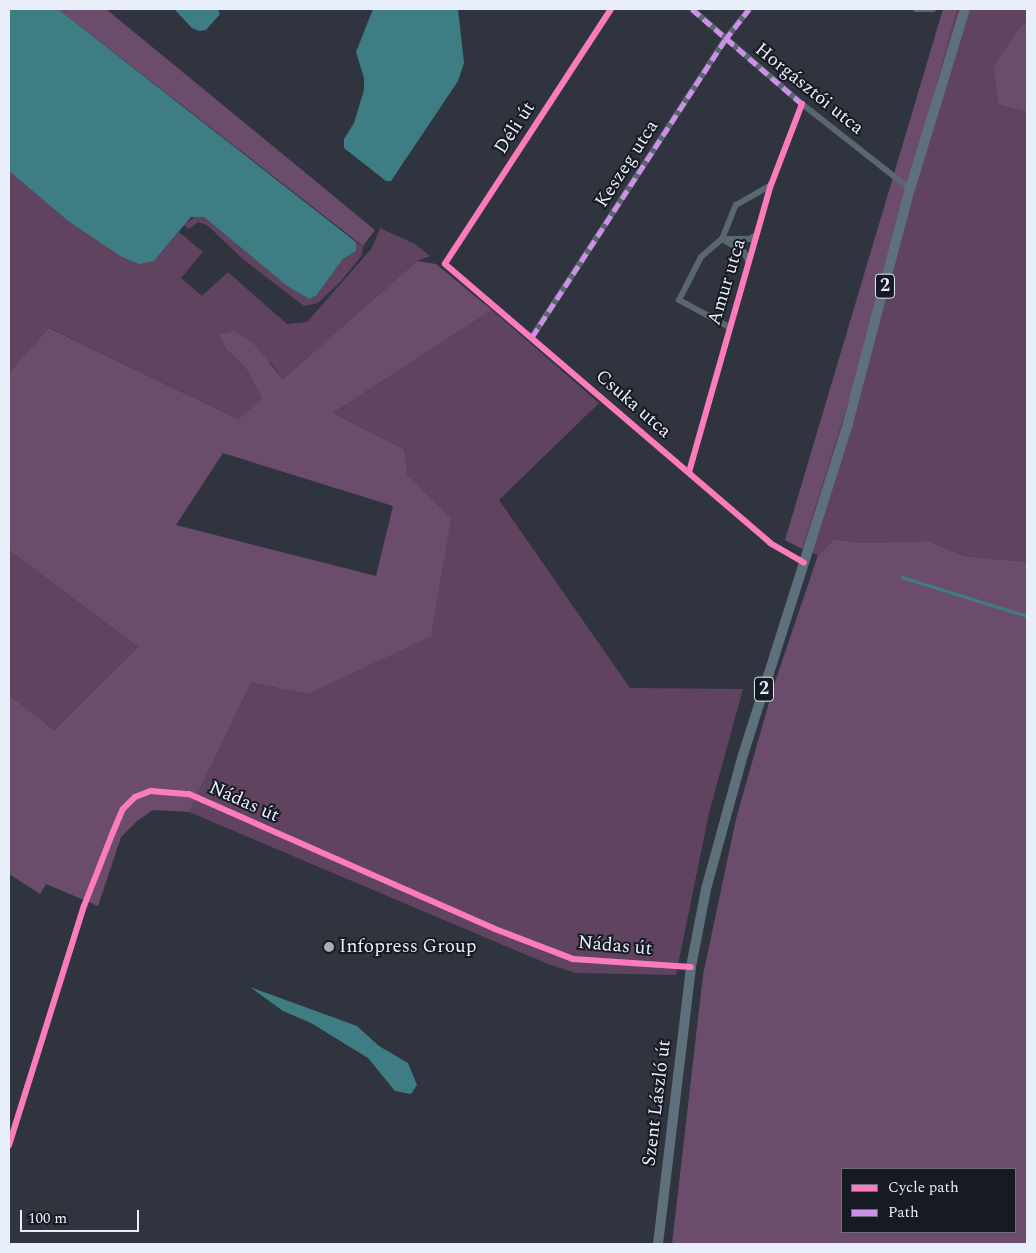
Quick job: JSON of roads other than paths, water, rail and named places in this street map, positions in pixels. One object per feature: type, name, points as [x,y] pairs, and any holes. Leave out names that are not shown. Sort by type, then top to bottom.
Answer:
[{"type":"main road","name":"2","points":[[691,967],[706,889],[743,755],[866,362],[910,189],[965,9]]},
{"type":"main road","name":"Szent László út","points":[[658,1244],[691,967]]},
{"type":"street","name":"Déli út","points":[[445,264],[611,9]]},
{"type":"street","name":"Horgásztói utca","points":[[692,9],[725,40],[802,104],[910,189]]},
{"type":"street","name":"Keszeg utca","points":[[532,337],[725,40],[749,9]]},
{"type":"street","points":[[916,9],[932,10]]},
{"type":"street","name":"Amur utca","points":[[689,472],[729,326],[771,185],[802,104]]},
{"type":"street","points":[[729,326],[679,300],[701,257],[722,239],[736,205],[771,185]]},
{"type":"street","points":[[722,239],[749,239],[756,235]]},
{"type":"street","points":[[722,239],[744,252],[748,261]]},
{"type":"street","name":"Csuka utca","points":[[445,264],[770,543],[804,563]]},
{"type":"street","name":"Nádas út","points":[[9,1146],[84,906],[113,832],[123,809],[135,798],[151,791],[189,794],[496,929],[573,959],[691,967]]},
{"type":"water","points":[[9,9],[58,9],[356,242],[356,251],[343,259],[316,296],[309,299],[287,286],[204,217],[191,217],[154,261],[139,264],[122,257],[68,221],[9,171]]},
{"type":"water","points":[[174,9],[218,9],[220,14],[206,30],[199,31],[192,28]]},
{"type":"water","points":[[373,9],[458,9],[464,63],[458,81],[391,181],[386,181],[344,148],[344,139],[354,123],[364,90],[364,78],[356,52]]},
{"type":"water","points":[[250,987],[357,1026],[379,1046],[408,1063],[417,1085],[411,1094],[395,1091],[368,1058],[311,1023],[283,1011]]},
{"type":"waterway","points":[[902,577],[1027,616]]},
{"type":"place","name":"Infopress Group","points":[[329,947]]}]
